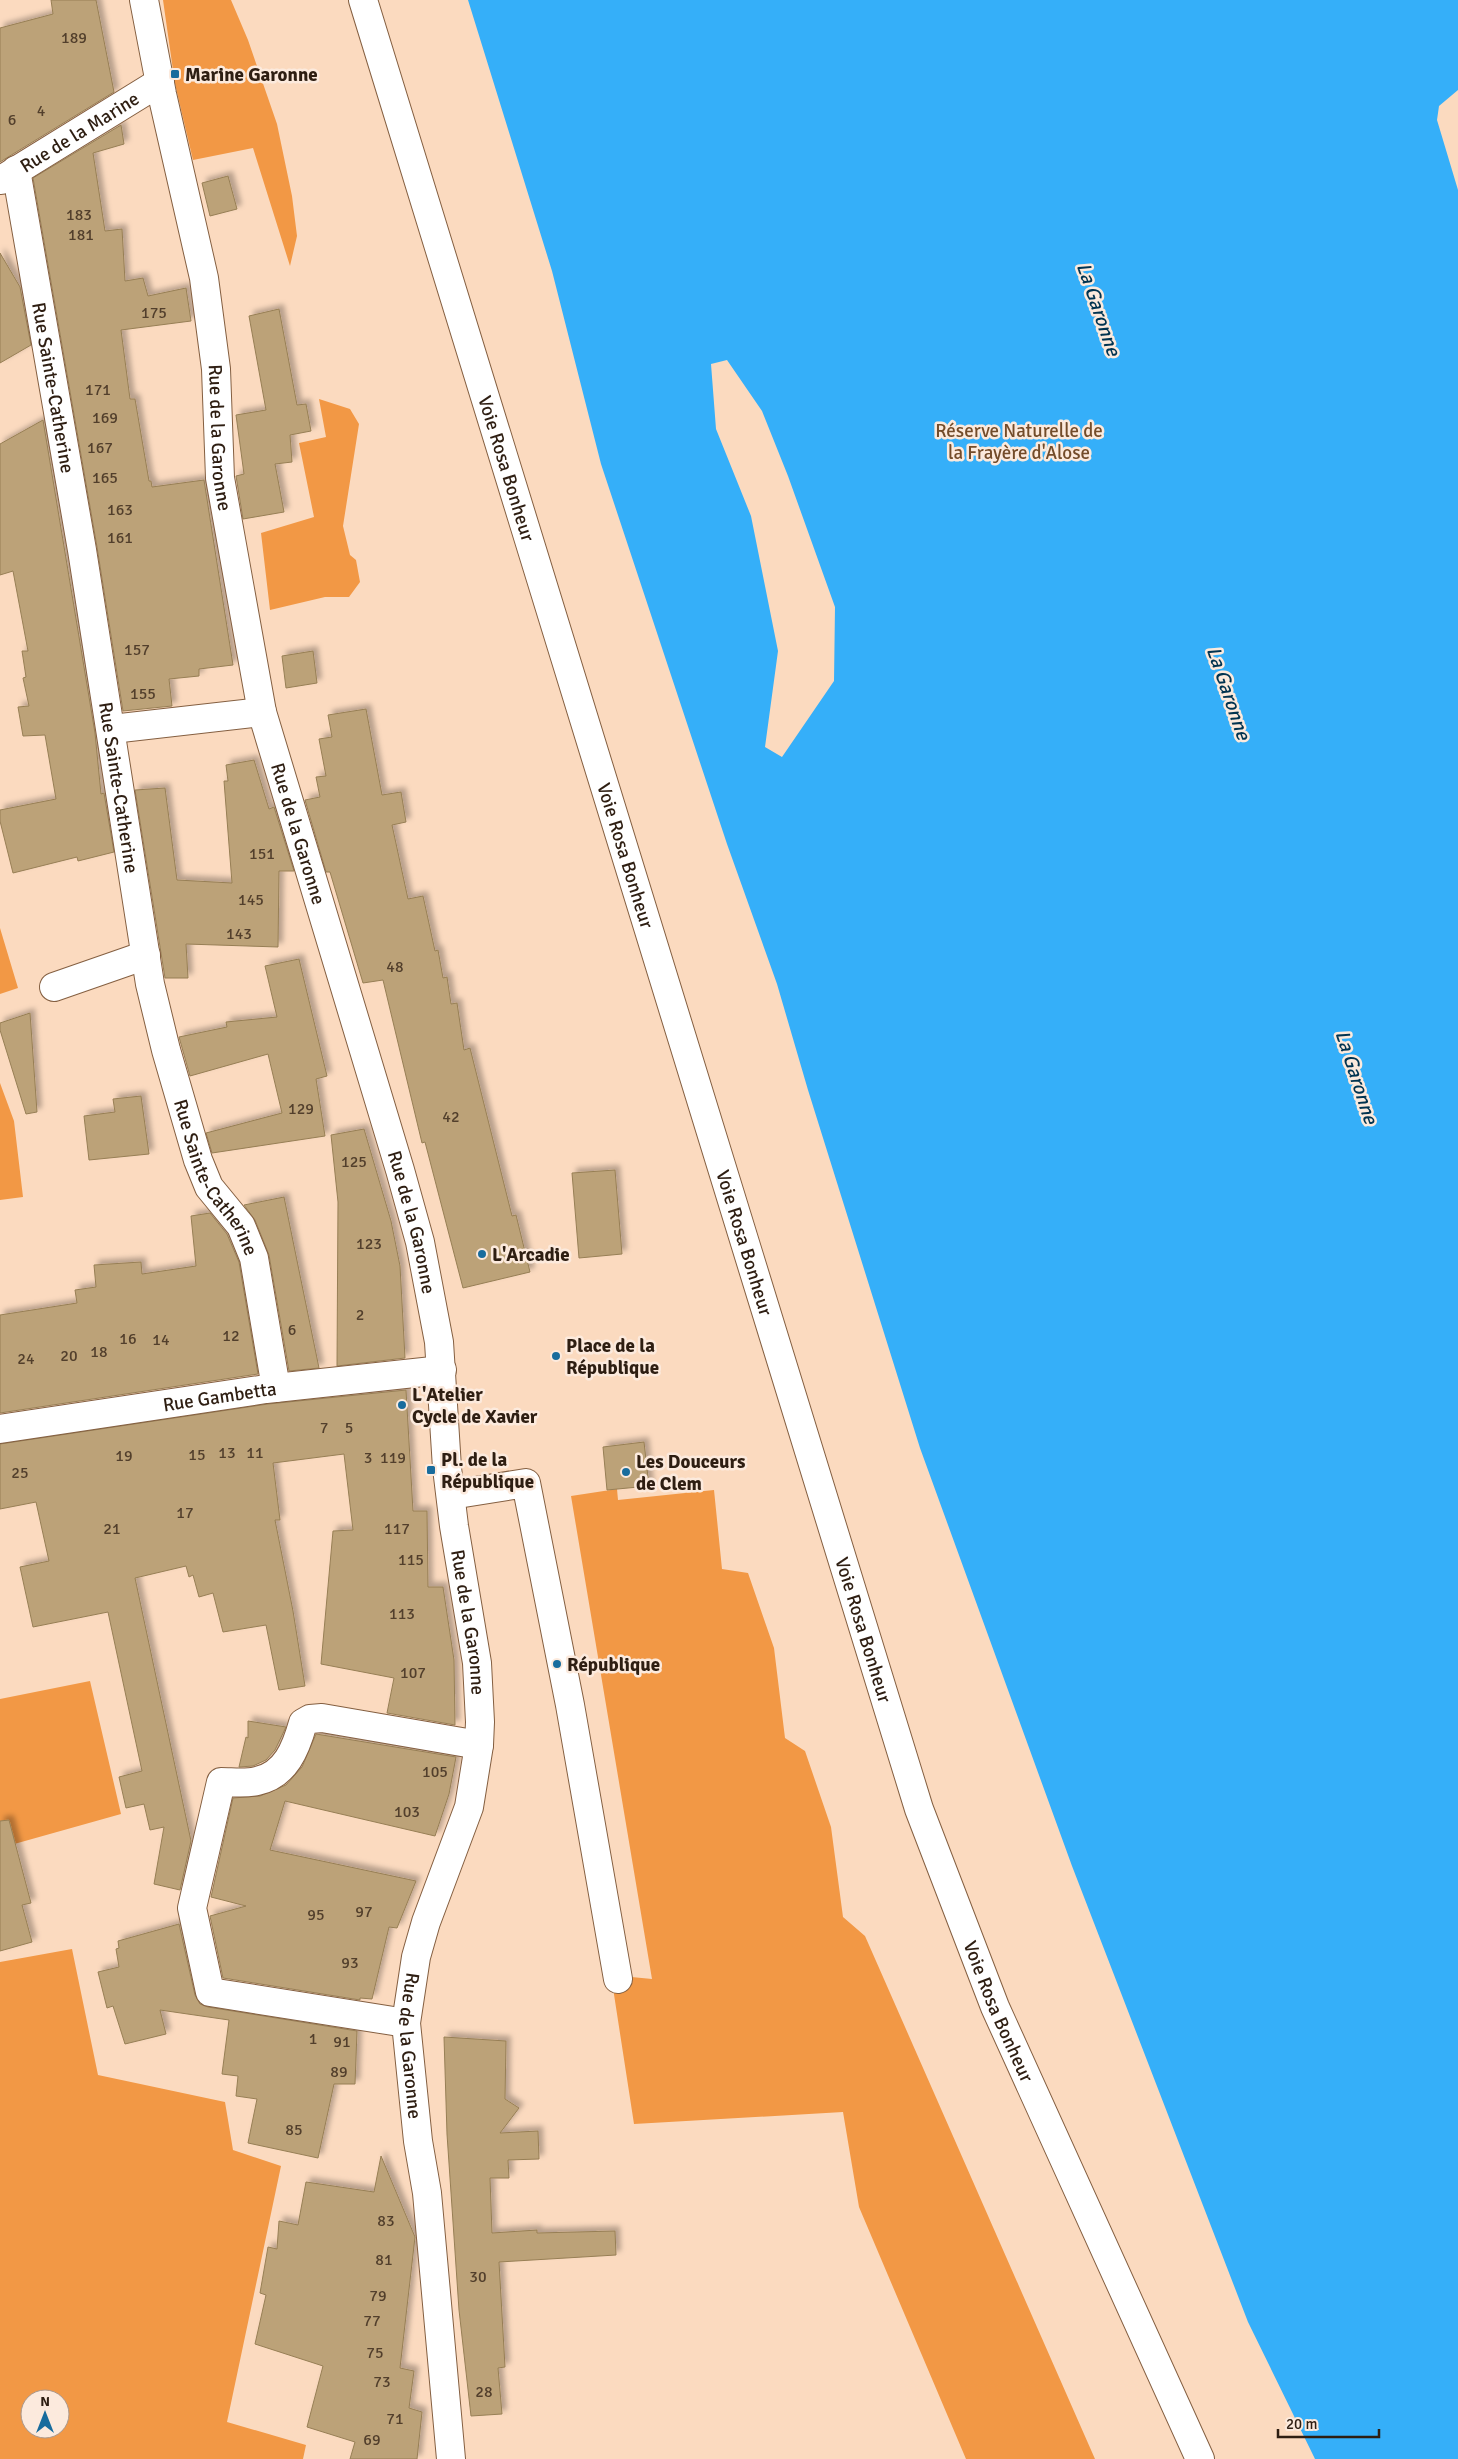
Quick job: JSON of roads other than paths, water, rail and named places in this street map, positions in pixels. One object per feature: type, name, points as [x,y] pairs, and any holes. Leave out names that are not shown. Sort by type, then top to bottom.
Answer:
[{"type":"street","name":"Rue de la Garonne","points":[[144,0],[160,82],[204,278],[216,369],[220,478],[262,712],[420,1242],[442,1370],[450,1496],[477,1663],[480,1746],[470,1807],[423,1931],[412,1982],[406,2024],[418,2141],[427,2193],[451,2459]]},
{"type":"street","name":"Voie Rosa Bonheur","points":[[362,0],[919,1809],[995,2007],[1200,2459]]},
{"type":"street","name":"Rue de la Marine","points":[[8,175],[160,82]]},
{"type":"street","name":"Rue Sainte-Catherine","points":[[8,175],[112,729],[150,984],[166,1050],[198,1160],[209,1187],[241,1226],[254,1258],[276,1388]]},
{"type":"street","points":[[112,729],[262,712]]},
{"type":"street","points":[[54,987],[146,955]]},
{"type":"street","name":"Rue Gambetta","points":[[0,1429],[276,1388],[442,1370]]},
{"type":"street","points":[[450,1496],[526,1483],[570,1705],[618,1979]]},
{"type":"street","points":[[406,2024],[210,1992],[192,1908],[221,1782],[256,1782],[281,1768],[295,1752],[303,1722],[310,1719],[322,1718],[480,1746]]},
{"type":"water","name":"Réserve Naturelle de la Frayère d'Alose","points":[[468,0],[1458,0],[1458,90],[1439,106],[1437,120],[1458,190],[1458,2459],[1315,2459],[1248,2322],[1072,1866],[920,1448],[808,1090],[777,984],[727,844],[601,464],[552,271]],"holes":[[[727,360],[762,411],[788,476],[835,607],[834,681],[782,757],[765,747],[778,651],[751,516],[716,429],[711,364]]]},
{"type":"place","name":"Marine Garonne","points":[[175,74]]},
{"type":"place","name":"L'Arcadie","points":[[482,1254]]},
{"type":"place","name":"Place de la République","points":[[556,1356]]},
{"type":"place","name":"L'Atelier Cycle de Xavier","points":[[402,1405]]},
{"type":"place","name":"Pl. de la République","points":[[431,1470]]},
{"type":"place","name":"Les Douceurs de Clem","points":[[626,1472]]},
{"type":"place","name":"République","points":[[557,1664]]},
{"type":"water label","name":"La Garonne","points":[[1099,309]]},
{"type":"water label","name":"La Garonne","points":[[1229,693]]},
{"type":"water label","name":"La Garonne","points":[[1357,1077]]}]
